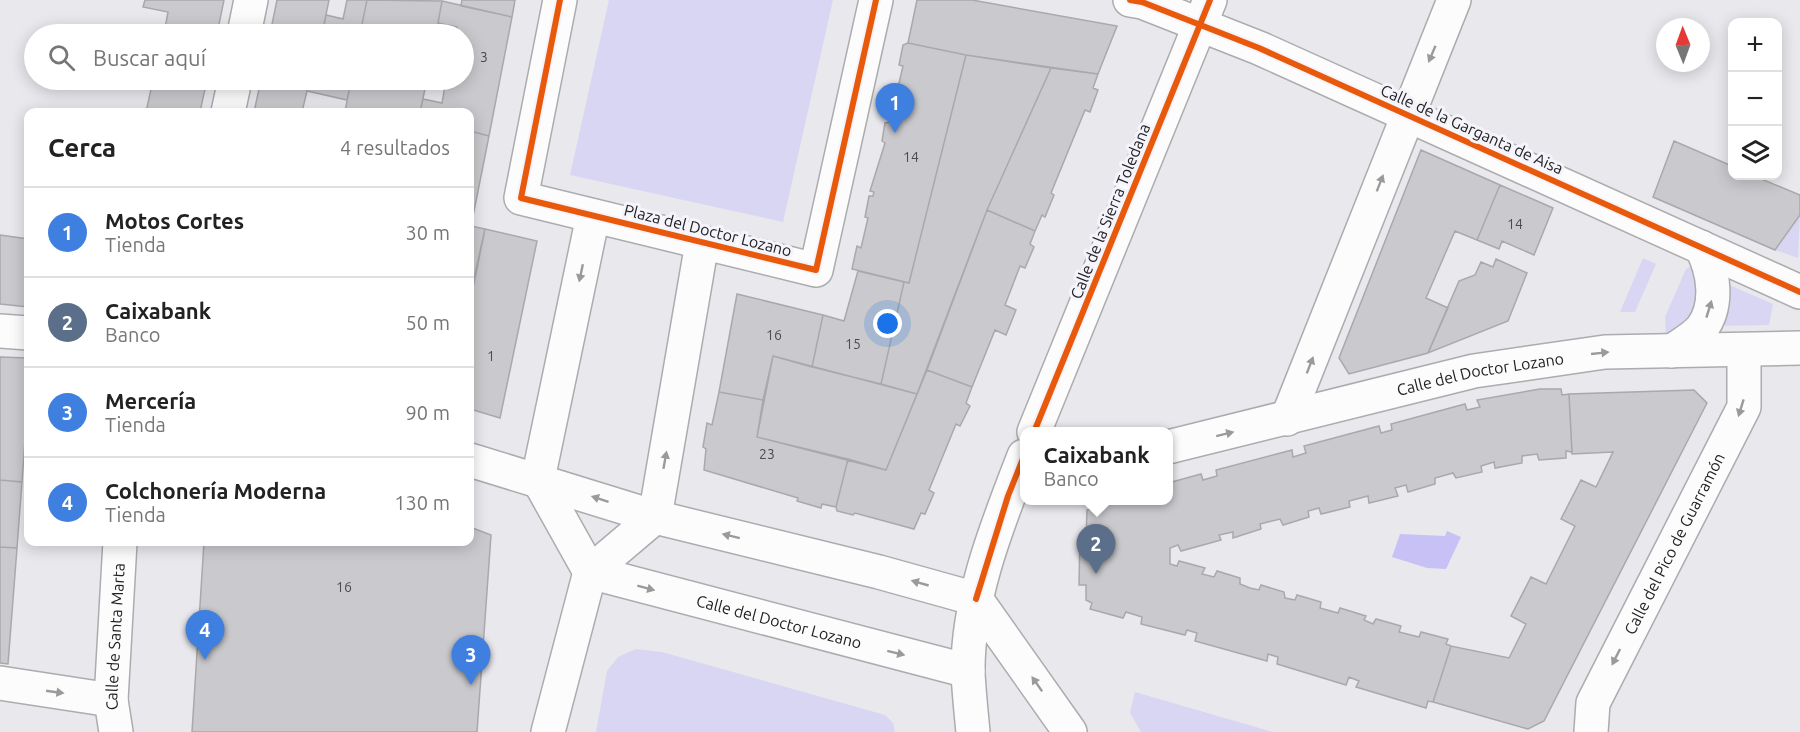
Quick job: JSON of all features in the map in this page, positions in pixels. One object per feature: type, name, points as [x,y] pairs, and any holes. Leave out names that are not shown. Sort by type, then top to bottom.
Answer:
[{"type":"street","points":[[246,24],[251,0]]},
{"type":"street","name":"Plaza del Doctor Lozano","points":[[560,0],[520,198],[816,270],[876,0]]},
{"type":"street","name":"Calle de la Garganta de Aisa","points":[[1130,0],[1205,12],[1407,114],[1800,292]]},
{"type":"street","points":[[1287,419],[1454,0]]},
{"type":"street","name":"Calle de la Sierra Toledana","points":[[1036,427],[1205,12]]},
{"type":"street","points":[[229,108],[233,90]]},
{"type":"street","points":[[590,572],[538,479],[593,216]]},
{"type":"street","name":"Plaza del Doctor Lozano","points":[[655,517],[702,243]]},
{"type":"street","points":[[1672,351],[1702,328],[1712,306],[1712,280],[1701,247]]},
{"type":"street","points":[[0,331],[24,333]]},
{"type":"street","name":"Calle del Doctor Lozano","points":[[1173,446],[1474,371],[1605,352],[1744,351],[1800,348]]},
{"type":"street","name":"Calle del Pico de Guarramón","points":[[1591,732],[1593,703],[1744,407],[1744,351]]},
{"type":"street","points":[[474,461],[655,517],[879,572],[976,599],[1070,732]]},
{"type":"street","points":[[973,732],[968,671],[976,599],[1016,494],[1020,475]]},
{"type":"street","points":[[548,732],[590,572],[655,517]]},
{"type":"street","name":"Calle de Santa Marta","points":[[116,732],[111,700],[120,546]]},
{"type":"street","name":"Calle del Doctor Lozano","points":[[590,572],[968,671]]},
{"type":"street","points":[[0,683],[111,700]]},
{"type":"shaded area","points":[[609,0],[833,0],[783,222],[570,175]]},
{"type":"shaded area","points":[[1800,215],[1798,258],[1775,250]]},
{"type":"shaded area","points":[[1643,258],[1656,264],[1635,312],[1620,312]]},
{"type":"shaded area","points":[[1693,265],[1700,278],[1696,315],[1666,337],[1665,317],[1686,269]]},
{"type":"shaded area","points":[[1725,283],[1773,304],[1769,325],[1716,326]]},
{"type":"shaded area","points":[[1447,531],[1461,537],[1446,569],[1427,568],[1392,557],[1400,534],[1445,536]]},
{"type":"shaded area","points":[[636,649],[662,652],[885,715],[893,723],[895,732],[596,732],[607,671],[618,657]]},
{"type":"shaded area","points":[[1135,692],[1273,732],[1141,732],[1130,713]]},
{"type":"building","points":[[145,0],[224,0],[219,24],[166,24],[168,12],[143,7]]},
{"type":"building","points":[[277,0],[329,0],[324,24],[272,24]]},
{"type":"building","points":[[347,0],[367,0],[362,24],[324,24],[326,15],[343,19]]},
{"type":"building","points":[[367,0],[442,1],[438,24],[362,24]]},
{"type":"building","points":[[462,0],[515,0],[512,17],[461,6]]},
{"type":"building","points":[[917,0],[972,0],[1117,26],[1098,74],[966,55],[908,43]]},
{"type":"building","points":[[442,1],[512,17],[489,136],[474,132],[474,108],[421,108],[423,99],[442,103],[444,90],[474,90],[474,24],[438,23]]},
{"type":"building","points":[[908,43],[966,55],[909,283],[852,269],[857,246],[861,248],[868,218],[865,217],[869,196],[873,196],[874,192],[870,191],[885,143],[882,141],[885,123],[890,122],[888,116],[892,96],[896,96],[903,66],[899,65],[903,45]]},
{"type":"building","points":[[966,55],[1051,68],[987,210],[917,394],[881,384],[904,282],[909,283]]},
{"type":"building","points":[[1051,68],[1098,74],[1093,88],[1098,90],[1090,112],[1085,110],[1051,193],[1054,195],[1045,217],[1042,215],[1035,231],[987,210]]},
{"type":"building","points":[[151,90],[205,90],[201,108],[147,108]]},
{"type":"building","points":[[259,90],[349,90],[347,100],[307,91],[303,108],[255,108]]},
{"type":"building","points":[[349,90],[425,90],[421,108],[346,108]]},
{"type":"building","points":[[474,132],[489,136],[474,211]]},
{"type":"building","points":[[1674,141],[1728,164],[1728,180],[1764,180],[1800,195],[1800,215],[1775,250],[1653,197]]},
{"type":"building","points":[[1421,150],[1500,185],[1477,240],[1455,231],[1426,298],[1448,308],[1428,353],[1349,374],[1339,358]]},
{"type":"building","points":[[1500,185],[1553,208],[1534,255],[1502,241],[1499,249],[1477,240]]},
{"type":"building","points":[[987,210],[1035,231],[1030,244],[1034,247],[1025,268],[1020,266],[1005,305],[1016,310],[1006,335],[995,330],[972,387],[927,370]]},
{"type":"building","points":[[474,227],[485,229],[474,278]]},
{"type":"building","points":[[485,229],[537,241],[500,418],[474,410],[474,283]]},
{"type":"building","points":[[0,235],[24,238],[24,307],[0,304]]},
{"type":"building","points":[[1496,259],[1527,273],[1508,321],[1428,353],[1459,281],[1475,275],[1481,262],[1493,267]]},
{"type":"building","points":[[858,271],[904,282],[881,384],[812,367],[823,315],[844,321]]},
{"type":"building","points":[[737,294],[823,315],[812,367],[773,356],[763,400],[719,392]]},
{"type":"building","points":[[773,356],[917,394],[886,470],[757,437]]},
{"type":"building","points":[[0,357],[24,358],[22,482],[0,480]]},
{"type":"building","points":[[927,370],[972,387],[966,403],[970,406],[960,426],[956,424],[929,490],[934,493],[925,514],[921,513],[914,529],[855,513],[853,515],[837,511],[836,507],[848,459],[886,470]]},
{"type":"building","points":[[1540,389],[1561,389],[1562,395],[1569,394],[1572,452],[1566,451],[1566,458],[1539,460],[1537,454],[1522,456],[1522,463],[1495,468],[1494,462],[1481,466],[1482,472],[1456,478],[1453,473],[1435,478],[1435,484],[1408,492],[1406,485],[1395,488],[1398,496],[1369,503],[1368,496],[1349,501],[1350,507],[1321,514],[1319,508],[1308,511],[1309,517],[1283,525],[1280,519],[1260,524],[1261,529],[1233,538],[1233,532],[1219,535],[1221,540],[1181,551],[1178,545],[1170,548],[1170,564],[1177,566],[1179,561],[1205,568],[1202,574],[1214,577],[1217,571],[1240,578],[1240,584],[1250,588],[1259,590],[1261,585],[1284,592],[1285,598],[1295,600],[1297,595],[1321,602],[1320,608],[1338,613],[1340,608],[1366,616],[1364,620],[1373,624],[1376,619],[1401,626],[1399,632],[1419,637],[1421,632],[1448,639],[1446,644],[1451,646],[1433,702],[1428,701],[1426,708],[1356,687],[1359,681],[1349,677],[1346,685],[1277,664],[1278,657],[1268,654],[1267,661],[1195,641],[1197,633],[1187,630],[1185,635],[1141,624],[1142,617],[1126,612],[1123,618],[1090,609],[1092,603],[1086,600],[1086,585],[1079,585],[1080,538],[1086,538],[1087,510],[1092,509],[1090,505],[1173,505],[1173,482],[1201,474],[1203,480],[1217,476],[1216,470],[1292,450],[1293,457],[1306,453],[1304,446],[1379,426],[1381,433],[1392,430],[1391,424],[1465,404],[1467,410],[1480,407],[1477,400]]},
{"type":"building","points":[[1694,390],[1707,403],[1544,721],[1528,729],[1433,702],[1451,646],[1509,658],[1526,624],[1511,616],[1531,577],[1546,584],[1575,526],[1561,519],[1581,480],[1596,487],[1613,452],[1572,454],[1569,394]]},
{"type":"building","points":[[719,392],[763,400],[757,437],[848,459],[836,507],[822,504],[821,508],[797,501],[798,498],[704,470],[706,449],[703,447],[707,423],[712,425]]},
{"type":"building","points":[[0,480],[22,482],[17,548],[0,547]]},
{"type":"building","points":[[474,529],[491,535],[477,732],[192,732],[204,546],[474,546]]},
{"type":"building","points":[[0,547],[17,548],[8,664],[0,663]]},
{"type":"cycle path","points":[[560,0],[521,198],[816,270],[876,0]]},
{"type":"cycle path","points":[[1130,0],[1142,2],[1259,48],[1800,292]]},
{"type":"cycle path","points":[[1036,427],[1210,0]]},
{"type":"cycle path","points":[[976,599],[1008,496],[1020,466]]},
{"type":"place","name":"Motos Cortes","points":[[895,133]]},
{"type":"place","name":"Caixabank","points":[[1096,574]]},
{"type":"place","name":"Colchonería Moderna","points":[[205,660]]},
{"type":"place","name":"Mercería","points":[[471,685]]}]
